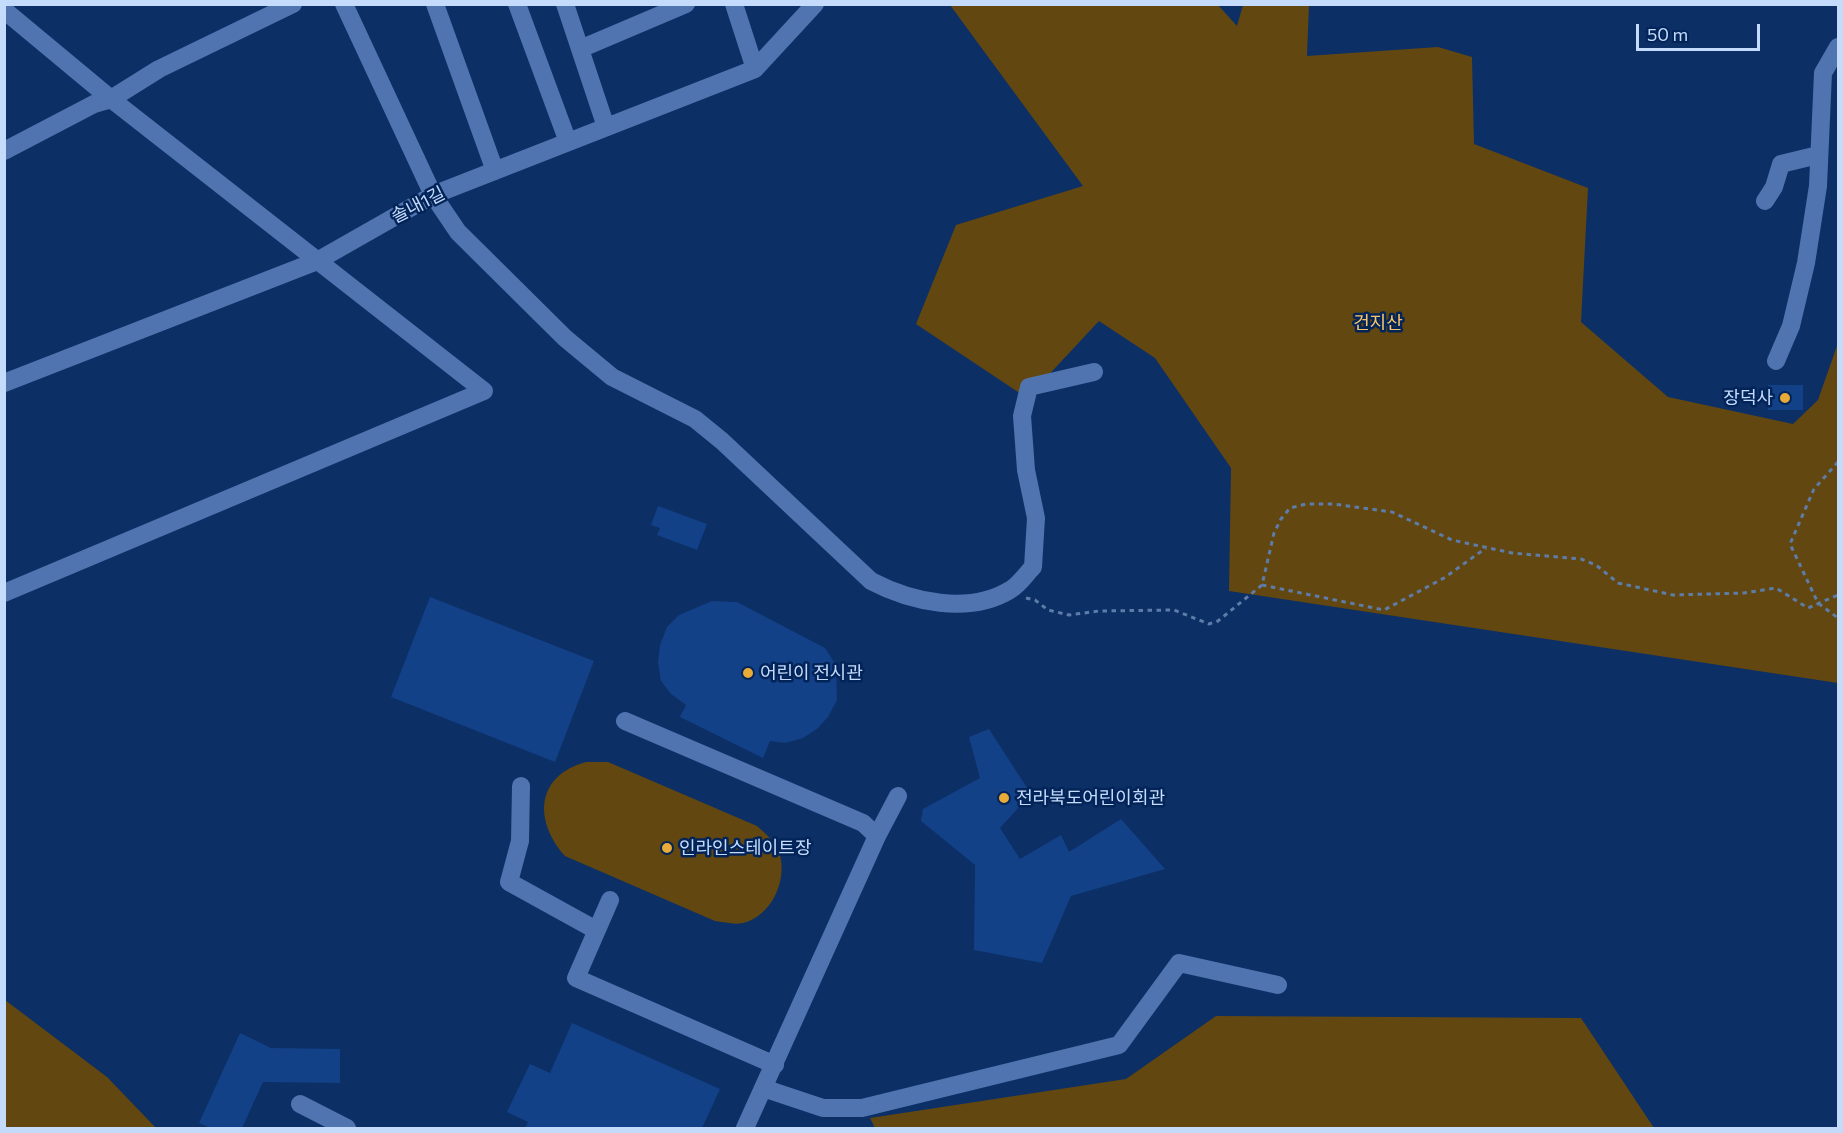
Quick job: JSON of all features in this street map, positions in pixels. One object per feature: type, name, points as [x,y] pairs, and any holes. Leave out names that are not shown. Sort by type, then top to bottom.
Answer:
[{"type":"street","points":[[4,151],[94,104],[111,99],[159,69],[293,4]]},
{"type":"street","points":[[345,4],[433,195],[458,232],[565,338],[612,377],[695,419],[722,441],[871,581],[897,594],[935,602],[982,602],[1011,590],[1033,567],[1036,519],[1026,470],[1022,416],[1029,387],[1094,372]]},
{"type":"street","points":[[435,4],[495,171]]},
{"type":"street","points":[[517,4],[568,142]]},
{"type":"street","points":[[565,4],[606,127]]},
{"type":"street","points":[[580,49],[686,4]]},
{"type":"street","points":[[734,4],[755,69]]},
{"type":"street","name":"솔내1길","points":[[4,383],[317,261],[433,195],[755,69],[815,4]]},
{"type":"street","points":[[4,10],[111,99],[484,391],[4,593]]},
{"type":"street","points":[[1776,362],[1791,326],[1806,262],[1818,186],[1823,73],[1839,47]]},
{"type":"street","points":[[1765,201],[1774,187],[1781,164],[1818,155]]},
{"type":"street","points":[[625,721],[863,823],[877,836]]},
{"type":"street","points":[[521,786],[520,841],[509,882],[596,930]]},
{"type":"street","points":[[745,1128],[877,836],[898,796]]},
{"type":"street","points":[[610,900],[576,978],[775,1065]]},
{"type":"street","points":[[764,1088],[824,1108],[862,1108],[1119,1045],[1179,963],[1278,985]]},
{"type":"street","points":[[300,1104],[347,1128]]},
{"type":"path","points":[[1839,462],[1814,489],[1790,544],[1818,603],[1839,618]]},
{"type":"path","points":[[1000,594],[1035,600],[1048,610],[1069,615],[1098,611],[1174,610],[1209,624],[1218,621],[1262,585],[1274,533],[1290,508],[1306,504],[1333,504],[1392,512],[1452,540],[1486,548],[1512,553],[1581,559],[1596,565],[1618,583],[1673,595],[1733,594],[1776,588],[1808,608],[1839,595]]},
{"type":"path","points":[[1262,585],[1384,610],[1444,578],[1486,548]]},
{"type":"green space","name":"건지산","points":[[950,5],[1218,5],[1237,26],[1243,5],[1309,5],[1307,56],[1438,47],[1472,57],[1474,144],[1588,188],[1581,322],[1668,397],[1793,424],[1818,400],[1838,343],[1838,683],[1229,591],[1231,468],[1155,358],[1099,321],[1027,398],[916,324],[956,225],[1083,186]]},
{"type":"green space","name":"인라인스테이트장","points":[[586,762],[608,762],[757,826],[776,846],[782,865],[779,887],[769,906],[753,919],[743,923],[715,921],[565,856],[548,829],[545,801],[549,789],[557,778],[569,769]]},
{"type":"green space","points":[[5,1000],[107,1077],[156,1128],[5,1128]]},
{"type":"green space","points":[[1216,1016],[1581,1018],[1654,1128],[875,1128],[870,1118],[1126,1079]]},
{"type":"building","name":"장덕사","points":[[1768,385],[1803,385],[1803,410],[1768,410]]},
{"type":"building","points":[[658,506],[707,524],[697,550],[657,535],[660,528],[651,525]]},
{"type":"building","points":[[430,597],[594,661],[555,762],[391,697]]},
{"type":"building","name":"어린이 전시관","points":[[712,601],[737,602],[825,648],[836,665],[837,700],[828,717],[817,729],[803,738],[785,743],[770,741],[763,758],[680,717],[686,705],[671,694],[661,681],[658,662],[660,645],[667,627],[679,615]]},
{"type":"building","points":[[989,729],[1031,794],[1000,828],[1020,859],[1061,835],[1069,852],[1121,819],[1165,869],[1071,896],[1042,963],[974,950],[975,865],[921,821],[923,809],[980,778],[969,737]]},
{"type":"building","points":[[572,1023],[720,1089],[702,1128],[525,1128],[528,1122],[507,1112],[530,1064],[550,1073]]},
{"type":"building","points":[[240,1033],[271,1048],[340,1049],[340,1083],[263,1082],[242,1128],[211,1128],[199,1123]]},
{"type":"place","name":"장덕사","points":[[1785,398]]},
{"type":"place","name":"어린이 전시관","points":[[748,673]]},
{"type":"place","name":"전라북도어린이회관","points":[[1004,798]]},
{"type":"place","name":"인라인스테이트장","points":[[667,848]]}]
